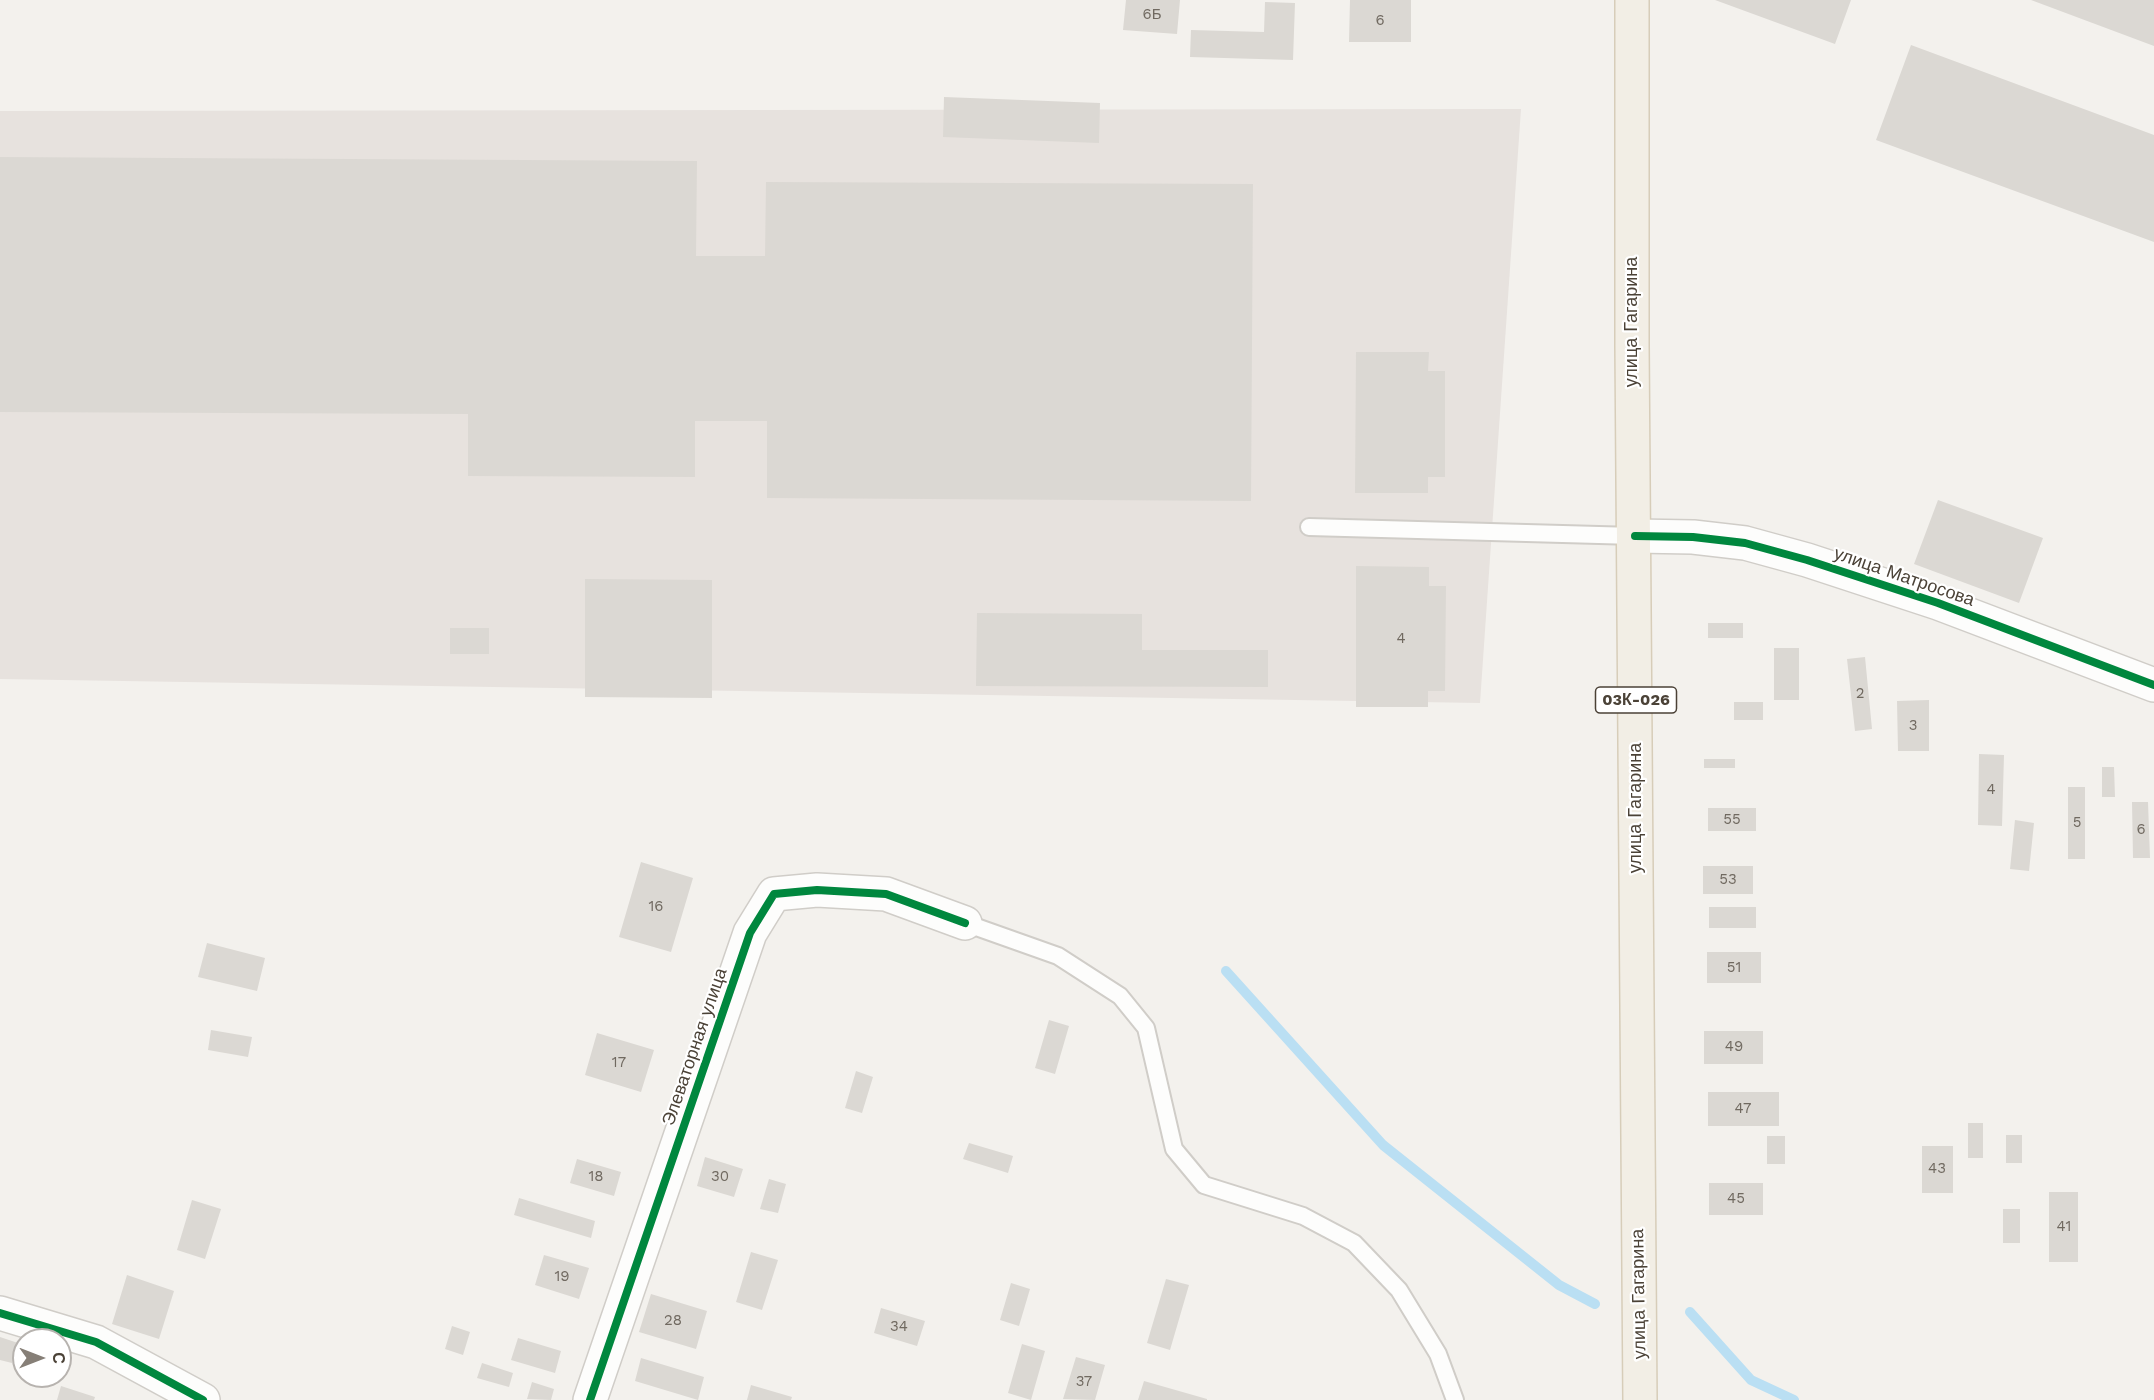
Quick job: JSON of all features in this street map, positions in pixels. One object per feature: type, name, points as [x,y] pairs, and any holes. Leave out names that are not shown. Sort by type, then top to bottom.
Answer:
[{"type":"main road","name":"улица Гагарина","points":[[1632,0],[1640,1400]]},
{"type":"street","name":"улица Матросова","points":[[1635,536],[1693,537],[1745,543],[1807,560],[1938,603],[2154,685]]},
{"type":"street","name":"Элеваторная улица","points":[[590,1400],[750,933],[774,894],[817,890],[886,894],[965,923]]},
{"type":"street","points":[[0,1313],[96,1342],[182,1395]]},
{"type":"lane","points":[[1308,526],[1635,536]]},
{"type":"lane","points":[[965,923],[1058,956],[1120,996],[1146,1028],[1174,1149],[1204,1185],[1303,1216],[1354,1243],[1399,1290],[1438,1354],[1455,1400]]},
{"type":"shaded area","points":[[1521,109],[1480,703],[0,679],[0,111]]},
{"type":"building","points":[[1126,0],[1180,0],[1177,34],[1123,30]]},
{"type":"building","points":[[1350,0],[1411,0],[1411,42],[1349,42]]},
{"type":"building","points":[[1715,0],[1851,0],[1835,44]]},
{"type":"building","points":[[2031,0],[2154,0],[2154,46]]},
{"type":"building","points":[[1265,2],[1295,3],[1293,60],[1190,57],[1191,30],[1264,32]]},
{"type":"building","points":[[1911,45],[2154,135],[2154,242],[1876,140]]},
{"type":"building","points":[[944,97],[1100,103],[1099,143],[943,137]]},
{"type":"building","points":[[0,157],[697,161],[696,256],[765,256],[766,182],[1253,184],[1251,501],[767,498],[767,421],[695,421],[695,477],[468,476],[468,414],[0,412]]},
{"type":"building","points":[[1356,352],[1429,352],[1428,371],[1445,371],[1445,477],[1428,477],[1428,493],[1355,493]]},
{"type":"building","points":[[1938,500],[2043,538],[2019,603],[1914,564]]},
{"type":"building","points":[[1356,566],[1429,567],[1429,586],[1446,586],[1445,691],[1428,691],[1428,707],[1356,707]]},
{"type":"building","points":[[585,579],[712,580],[712,698],[585,697]]},
{"type":"building","points":[[977,613],[1142,614],[1142,650],[1268,650],[1268,687],[976,686]]},
{"type":"building","points":[[1708,623],[1743,623],[1743,638],[1708,638]]},
{"type":"building","points":[[450,628],[489,628],[489,654],[450,654]]},
{"type":"building","points":[[1774,648],[1799,648],[1799,700],[1774,700]]},
{"type":"building","points":[[1865,657],[1872,729],[1855,731],[1847,659]]},
{"type":"building","points":[[1929,700],[1929,751],[1898,751],[1897,701]]},
{"type":"building","points":[[1734,702],[1763,702],[1763,720],[1734,720]]},
{"type":"building","points":[[1979,754],[2004,755],[2002,826],[1978,825]]},
{"type":"building","points":[[1704,759],[1735,759],[1735,768],[1704,768]]},
{"type":"building","points":[[2102,767],[2114,767],[2115,797],[2102,797]]},
{"type":"building","points":[[2068,787],[2085,787],[2085,859],[2068,859]]},
{"type":"building","points":[[2132,802],[2148,802],[2150,858],[2133,858]]},
{"type":"building","points":[[1708,808],[1756,808],[1756,831],[1708,831]]},
{"type":"building","points":[[2015,820],[2034,823],[2029,871],[2010,869]]},
{"type":"building","points":[[641,862],[693,878],[671,952],[619,937]]},
{"type":"building","points":[[1703,866],[1753,866],[1753,894],[1703,894]]},
{"type":"building","points":[[1709,907],[1756,907],[1756,928],[1709,928]]},
{"type":"building","points":[[207,943],[265,958],[257,991],[198,977]]},
{"type":"building","points":[[1707,952],[1761,952],[1761,983],[1707,983]]},
{"type":"building","points":[[1049,1020],[1069,1026],[1055,1074],[1035,1068]]},
{"type":"building","points":[[211,1030],[252,1037],[248,1057],[208,1050]]},
{"type":"building","points":[[1704,1031],[1763,1031],[1763,1064],[1704,1064]]},
{"type":"building","points":[[597,1033],[654,1050],[641,1092],[585,1075]]},
{"type":"building","points":[[856,1071],[873,1077],[862,1113],[845,1108]]},
{"type":"building","points":[[1708,1092],[1779,1092],[1779,1126],[1708,1126]]},
{"type":"building","points":[[1968,1123],[1983,1123],[1983,1158],[1968,1158]]},
{"type":"building","points":[[2006,1135],[2022,1135],[2022,1163],[2006,1163]]},
{"type":"building","points":[[1767,1136],[1785,1136],[1785,1164],[1767,1164]]},
{"type":"building","points":[[969,1143],[1013,1156],[1008,1173],[963,1159]]},
{"type":"building","points":[[1922,1146],[1953,1146],[1953,1193],[1922,1193]]},
{"type":"building","points":[[705,1157],[743,1169],[734,1197],[697,1186]]},
{"type":"building","points":[[577,1159],[621,1172],[614,1196],[570,1183]]},
{"type":"building","points":[[769,1179],[786,1184],[778,1213],[760,1209]]},
{"type":"building","points":[[1709,1183],[1763,1183],[1763,1215],[1709,1215]]},
{"type":"building","points":[[2049,1192],[2078,1192],[2078,1262],[2049,1262]]},
{"type":"building","points":[[519,1198],[595,1221],[591,1238],[514,1215]]},
{"type":"building","points":[[192,1200],[221,1209],[205,1259],[177,1250]]},
{"type":"building","points":[[2003,1209],[2020,1209],[2020,1243],[2003,1243]]},
{"type":"building","points":[[751,1252],[778,1260],[762,1310],[736,1302]]},
{"type":"building","points":[[544,1255],[589,1268],[579,1299],[535,1285]]},
{"type":"building","points":[[127,1275],[174,1291],[159,1339],[112,1324]]},
{"type":"building","points":[[1166,1279],[1189,1285],[1170,1350],[1147,1343]]},
{"type":"building","points":[[1011,1283],[1030,1289],[1019,1326],[1000,1320]]},
{"type":"building","points":[[651,1294],[707,1311],[696,1349],[639,1332]]},
{"type":"building","points":[[881,1308],[925,1321],[917,1346],[874,1333]]},
{"type":"building","points":[[452,1326],[470,1332],[463,1355],[445,1349]]},
{"type":"building","points":[[0,1337],[12,1341],[12,1363],[0,1360]]},
{"type":"building","points":[[518,1338],[561,1351],[555,1373],[511,1360]]},
{"type":"building","points":[[1022,1344],[1045,1351],[1031,1400],[1008,1393]]},
{"type":"building","points":[[1076,1357],[1105,1365],[1095,1400],[1063,1399]]},
{"type":"building","points":[[641,1358],[704,1377],[698,1400],[635,1381]]},
{"type":"building","points":[[482,1363],[513,1373],[509,1387],[477,1378]]},
{"type":"building","points":[[1144,1381],[1207,1399],[1207,1400],[1138,1400]]},
{"type":"building","points":[[532,1382],[554,1389],[551,1400],[527,1399]]},
{"type":"building","points":[[751,1385],[792,1397],[791,1400],[747,1400]]},
{"type":"building","points":[[60,1388],[95,1397],[94,1400],[57,1400]]},
{"type":"waterway","points":[[1226,971],[1383,1145],[1559,1285],[1595,1304]]},
{"type":"waterway","points":[[1690,1312],[1751,1380],[1794,1400]]},
{"type":"cycle path","points":[[1635,536],[1693,537],[1745,543],[1807,560],[1938,603],[2154,685]]},
{"type":"cycle path","points":[[590,1400],[750,933],[774,894],[817,890],[886,894],[965,923]]},
{"type":"cycle path","points":[[0,1313],[96,1342],[203,1400]]}]
